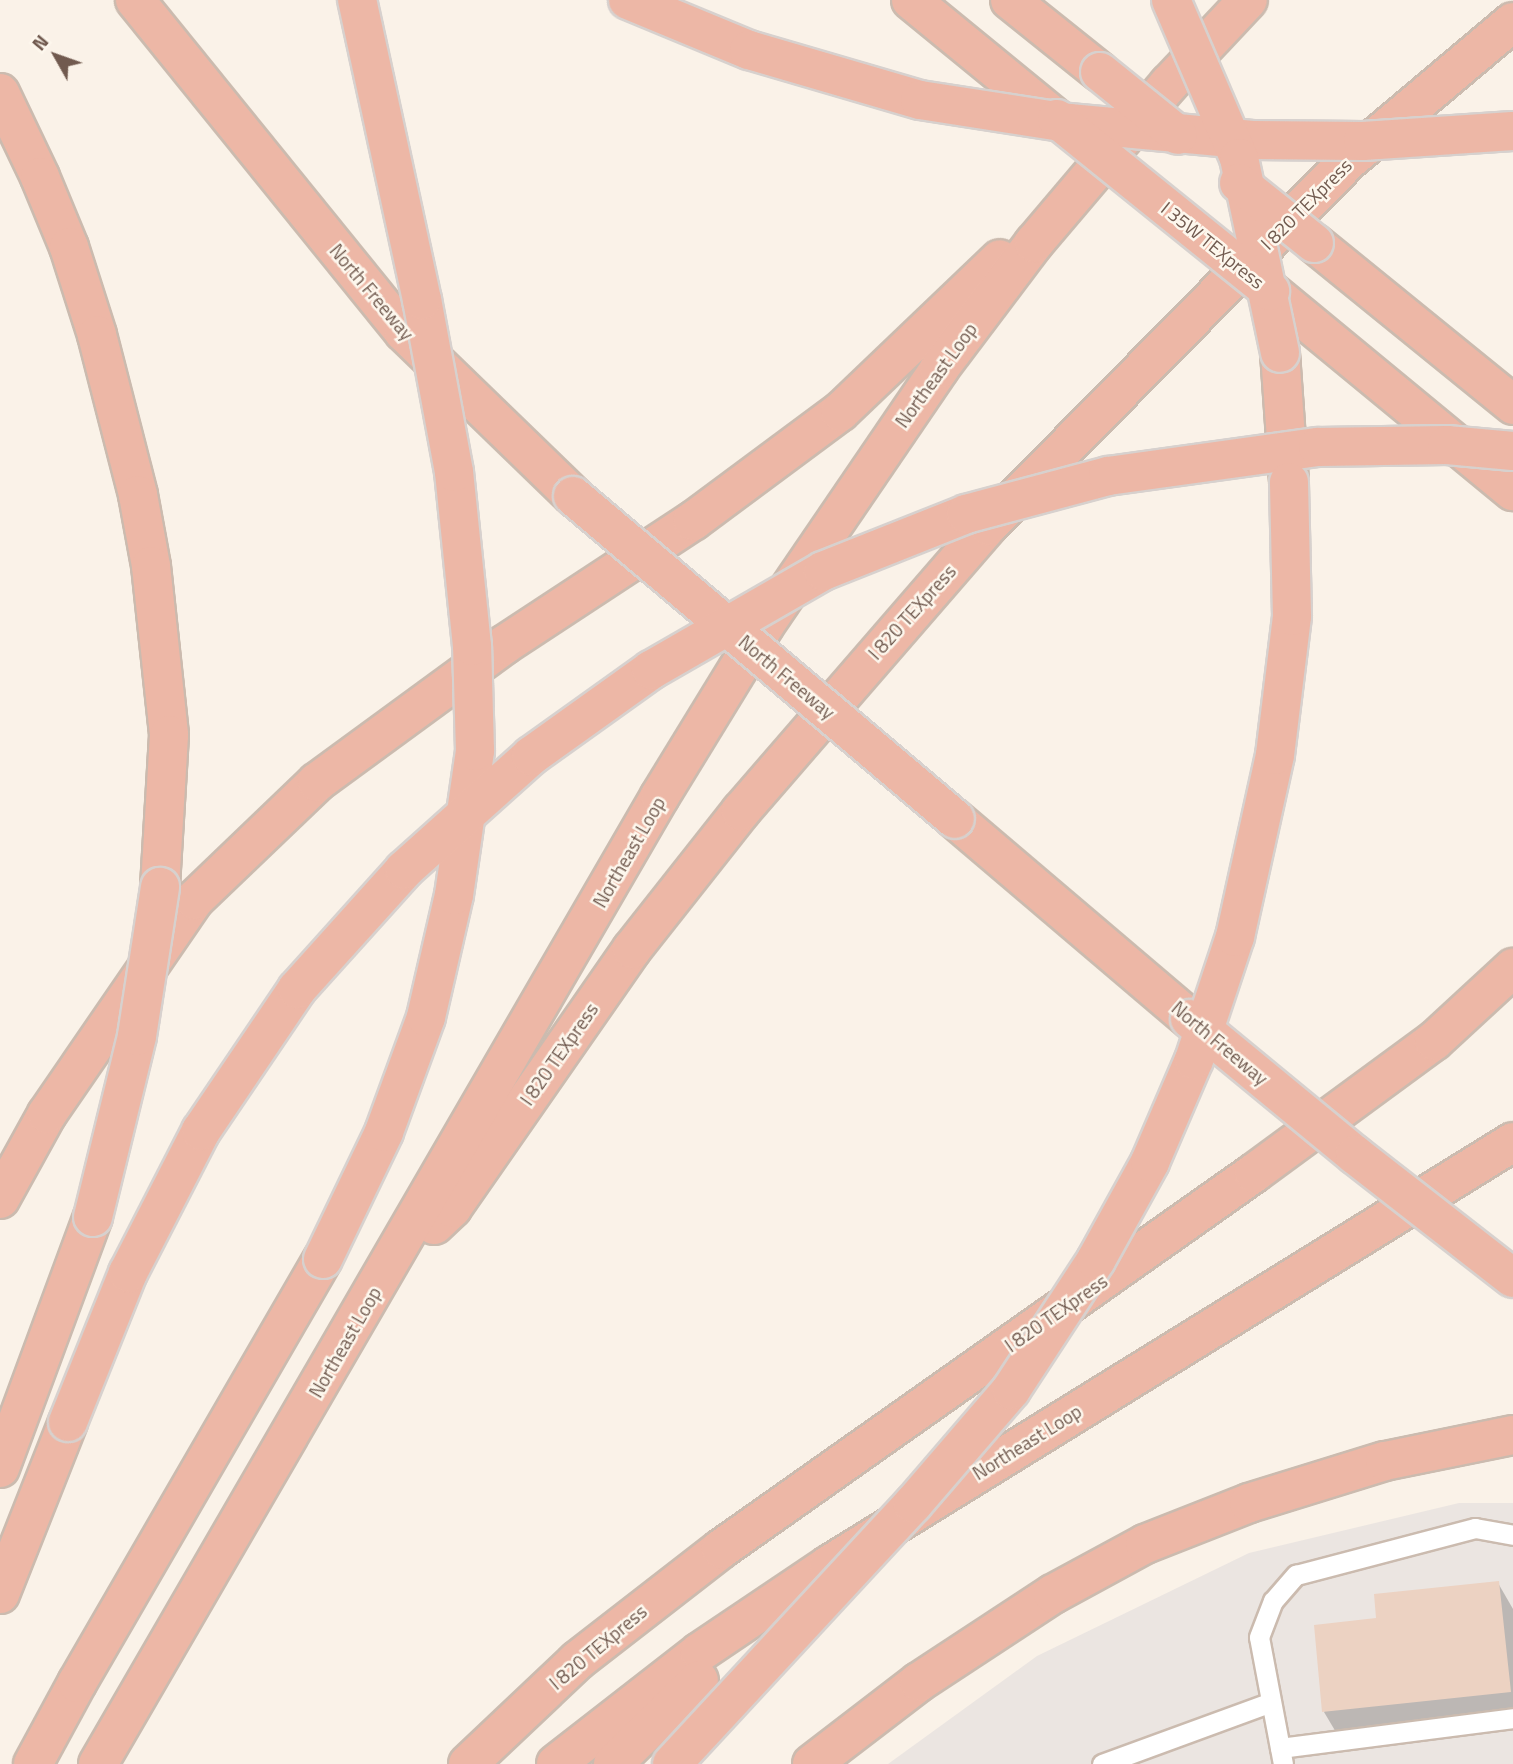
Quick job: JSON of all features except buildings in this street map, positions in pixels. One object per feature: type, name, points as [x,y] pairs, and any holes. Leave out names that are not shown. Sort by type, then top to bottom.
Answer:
[{"type":"highway","name":"North Freeway","points":[[135,0],[404,332],[573,496],[1190,1019],[1355,1154],[1513,1278]]},
{"type":"highway","points":[[33,1764],[323,1259],[384,1132],[426,1017],[454,895],[475,751],[472,646],[454,472],[422,300],[357,0]]},
{"type":"highway","points":[[628,0],[749,50],[920,100],[1069,123],[1252,140],[1363,141],[1513,131]]},
{"type":"highway","name":"I 35W TEXpress","points":[[911,0],[1513,491]]},
{"type":"highway","points":[[1010,0],[1513,404]]},
{"type":"highway","points":[[672,1764],[930,1485],[1011,1390],[1040,1351],[1096,1260],[1150,1162],[1194,1060],[1235,937],[1275,755],[1287,670],[1292,616],[1293,545],[1285,413],[1280,353],[1239,158],[1171,0]]},
{"type":"highway","name":"Northeast Loop","points":[[98,1764],[388,1269],[660,796],[764,625],[939,369],[1034,243],[1169,84],[1248,0]]},
{"type":"highway","name":"I 820 TEXpress","points":[[388,1269],[452,1208],[632,949],[741,811],[988,526],[1349,160],[1513,22]]},
{"type":"highway","points":[[0,93],[40,177],[69,247],[101,348],[138,495],[152,566],[169,735],[160,887],[137,1036],[93,1217],[0,1468]]},
{"type":"highway","points":[[0,1199],[47,1114],[194,900],[317,782],[504,645],[693,521],[840,412],[942,312],[1085,183]]},
{"type":"highway","points":[[0,1594],[128,1273],[201,1131],[297,989],[404,870],[531,756],[651,670],[823,571],[966,514],[1108,476],[1318,447],[1447,445],[1513,451]]},
{"type":"highway","name":"I 820 TEXpress","points":[[468,1764],[578,1660],[721,1549],[1277,1157],[1434,1041],[1513,968]]},
{"type":"highway","name":"Northeast Loop","points":[[556,1764],[700,1652],[830,1565],[1513,1142]]},
{"type":"highway","points":[[812,1764],[919,1682],[1053,1594],[1145,1544],[1249,1503],[1385,1461],[1513,1435]]},
{"type":"highway","points":[[613,1764],[715,1665],[830,1565]]},
{"type":"lane","points":[[1513,1535],[1475,1528],[1296,1574],[1273,1601],[1259,1637],[1281,1756],[1513,1718]]},
{"type":"lane","points":[[1102,1764],[1272,1702]]},
{"type":"shaded area","points":[[1459,1503],[1513,1503],[1513,1764],[888,1764],[1037,1656],[1249,1553]]}]
